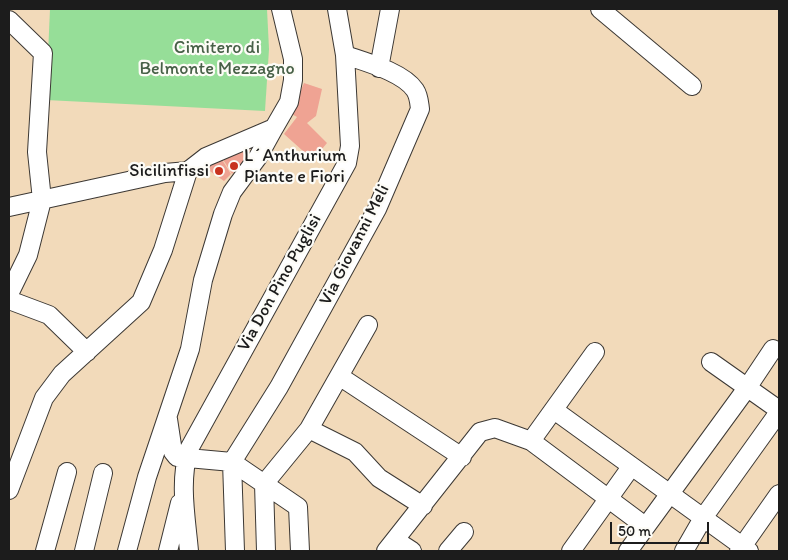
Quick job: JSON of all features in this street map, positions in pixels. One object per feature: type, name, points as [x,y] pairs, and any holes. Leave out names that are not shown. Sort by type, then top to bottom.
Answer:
[{"type":"street","points":[[128,551],[147,477],[190,349],[204,280],[223,214],[232,192],[258,157],[288,102],[293,80],[293,59],[281,9]]},
{"type":"street","name":"Via Don Pino Puglisi","points":[[189,551],[183,491],[186,458],[189,449],[347,163],[350,146],[345,55],[337,9]]},
{"type":"street","points":[[379,68],[390,9]]},
{"type":"street","points":[[600,9],[692,86]]},
{"type":"street","points":[[9,20],[43,52],[37,152],[42,200],[28,255],[9,294]]},
{"type":"street","name":"Via Giovanni Meli","points":[[232,462],[279,386],[372,217],[420,109],[419,98],[414,89],[402,79],[345,55]]},
{"type":"street","points":[[9,207],[165,173],[188,171],[206,157],[274,128]]},
{"type":"street","points":[[9,490],[44,398],[62,374],[141,302],[163,250],[188,171]]},
{"type":"street","points":[[9,300],[49,315],[87,352]]},
{"type":"street","points":[[266,551],[264,484],[309,429],[368,325]]},
{"type":"street","points":[[628,551],[747,388],[772,349]]},
{"type":"street","points":[[532,441],[595,352]]},
{"type":"street","points":[[684,551],[703,518],[779,411],[711,362]]},
{"type":"street","points":[[339,376],[462,457]]},
{"type":"street","points":[[554,410],[744,550],[779,494]]},
{"type":"street","points":[[167,417],[170,424],[173,452],[177,458],[232,462],[298,507],[300,551]]},
{"type":"street","points":[[412,551],[390,546],[480,432],[496,428],[532,441],[645,526]]},
{"type":"street","points":[[309,429],[355,452],[379,478],[423,506]]},
{"type":"street","points":[[232,462],[235,551]]},
{"type":"street","points":[[571,551],[631,467]]},
{"type":"street","points":[[45,551],[67,472]]},
{"type":"street","points":[[84,551],[103,473]]},
{"type":"street","points":[[168,551],[183,491]]},
{"type":"street","points":[[448,551],[464,532]]},
{"type":"green space","name":"Cimitero di Belmonte Mezzagno","points":[[50,9],[267,9],[269,49],[265,111],[46,100]]},
{"type":"building","points":[[304,83],[322,89],[316,116],[307,123],[327,143],[313,160],[284,134],[297,117],[290,113]]},
{"type":"building","name":"L´Anthurium Piante e Fiori","points":[[248,148],[253,154],[232,174],[222,158]]},
{"type":"building","name":"Sicilinfissi","points":[[221,158],[231,174],[224,181],[204,167]]},
{"type":"place","name":"L´Anthurium Piante e Fiori","points":[[234,166]]},
{"type":"place","name":"Sicilinfissi","points":[[219,171]]}]
